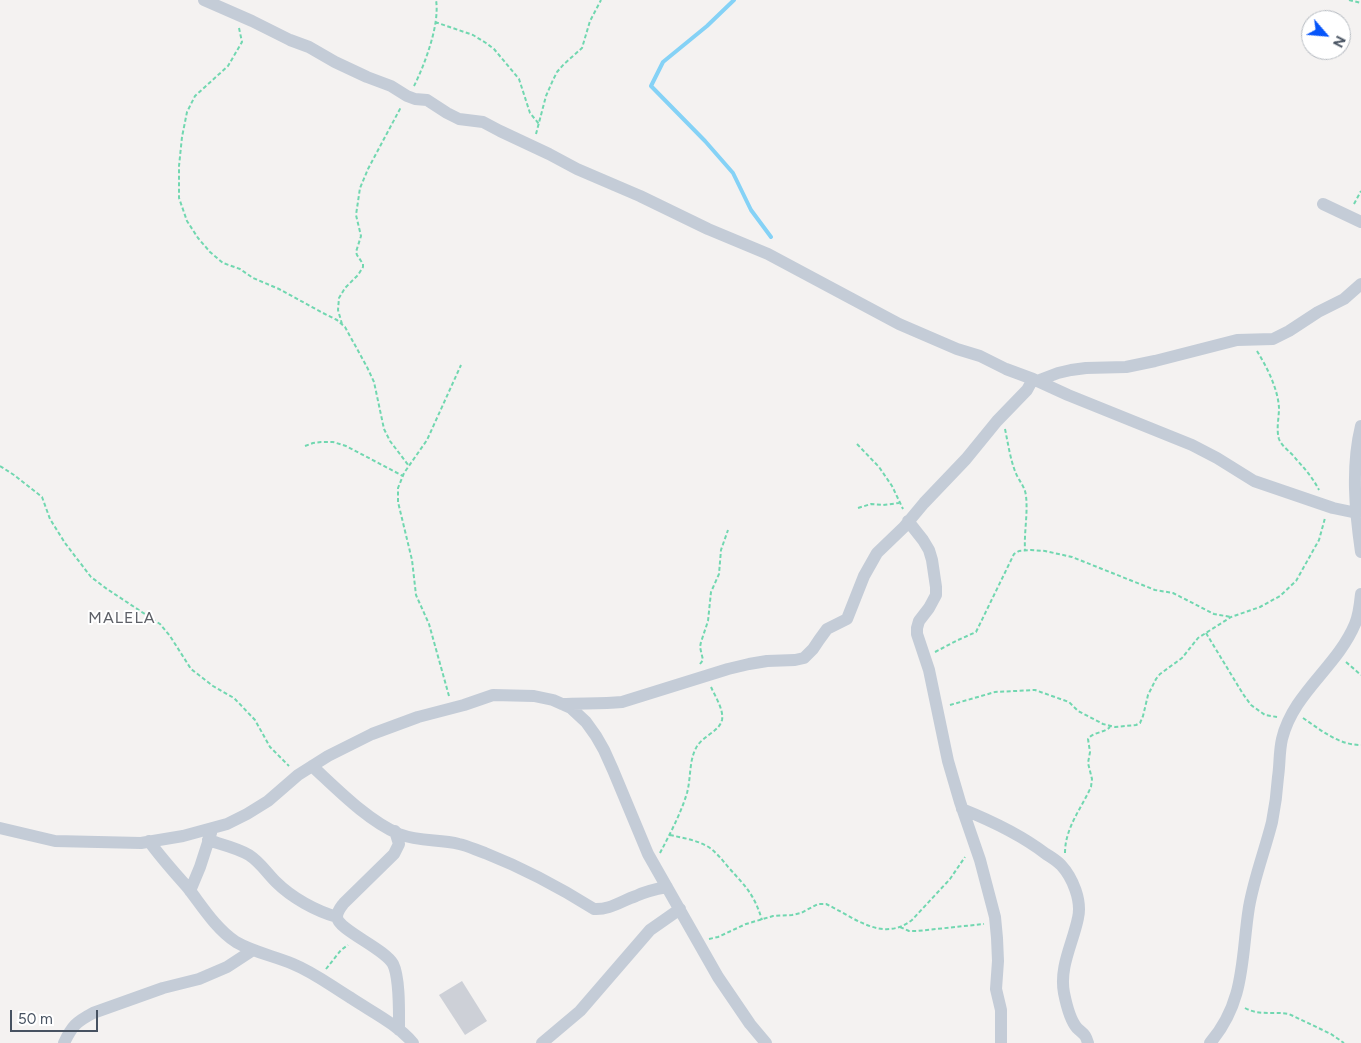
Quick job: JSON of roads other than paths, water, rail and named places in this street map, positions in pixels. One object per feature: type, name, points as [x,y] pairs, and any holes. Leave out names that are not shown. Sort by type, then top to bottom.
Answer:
[{"type":"street","points":[[204,0],[309,47],[335,62],[391,86],[407,96],[426,100],[459,119],[483,122],[577,169],[640,196],[708,229],[768,254],[899,324],[1199,448],[1254,481],[1325,505],[1357,513]]},
{"type":"street","points":[[1323,204],[1361,222]]},
{"type":"street","points":[[562,704],[622,702],[735,667],[767,661],[804,658],[828,629],[847,619],[864,576],[877,553],[896,536],[1035,380],[1058,372],[1086,368],[1126,367],[1237,340],[1273,339],[1344,299],[1361,284]]},
{"type":"street","points":[[1361,426],[1357,442],[1355,469],[1361,552]]},
{"type":"street","points":[[909,521],[929,550],[936,587],[933,602],[919,621],[917,628],[919,642],[926,657],[948,761],[962,809],[975,843],[995,917],[998,962],[996,989],[1001,1010],[1001,1043]]},
{"type":"street","points":[[1210,1043],[1221,1031],[1235,1000],[1242,967],[1249,904],[1272,822],[1279,776],[1279,751],[1283,736],[1298,703],[1338,653],[1356,623],[1361,594]]},
{"type":"street","points":[[0,828],[56,841],[110,843],[141,843],[183,836],[210,834],[268,801],[298,775],[328,756],[372,734],[418,717],[454,708],[492,695],[534,696],[552,700],[571,708],[586,722],[604,750],[644,846],[718,977],[750,1024],[766,1043]]},
{"type":"street","points":[[312,766],[364,811],[395,831],[418,840],[459,844],[499,859],[540,877],[594,909],[603,910],[646,892],[667,887]]},
{"type":"street","points":[[962,809],[992,820],[1015,832],[1061,865],[1069,877],[1080,907],[1064,966],[1064,992],[1072,1018],[1077,1028],[1085,1034],[1088,1043]]},
{"type":"street","points":[[395,831],[399,844],[394,854],[344,903],[337,917],[338,921],[359,938],[386,955],[393,965],[396,975],[399,1030]]},
{"type":"street","points":[[190,891],[210,834]]},
{"type":"street","points":[[210,834],[254,859],[290,894],[320,911],[337,917]]},
{"type":"street","points":[[150,841],[157,853],[212,919],[236,942],[293,964],[320,977],[399,1030],[413,1043]]},
{"type":"street","points":[[542,1043],[580,1010],[650,930],[680,909]]},
{"type":"street","points":[[64,1043],[72,1026],[93,1013],[163,988],[199,979],[227,967],[253,950]]},
{"type":"waterway","points":[[734,0],[707,26],[663,62],[651,86],[705,141],[733,173],[751,210],[771,237]]},
{"type":"district","name":"MALELA","points":[[122,618]]}]
